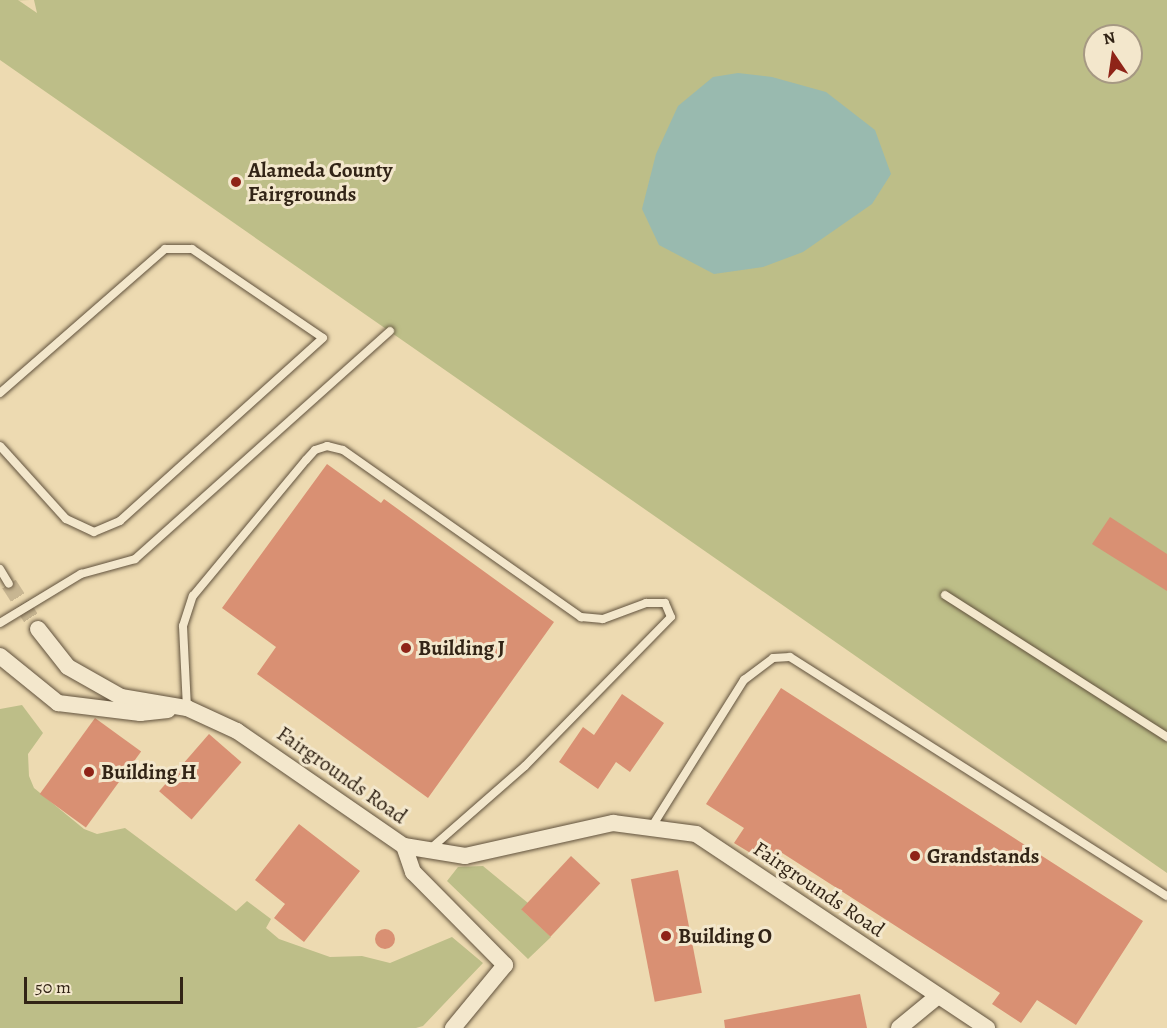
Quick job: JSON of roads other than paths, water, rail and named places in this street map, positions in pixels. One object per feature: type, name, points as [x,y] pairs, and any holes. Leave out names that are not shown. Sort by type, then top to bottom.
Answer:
[{"type":"street","name":"Fairgrounds Road","points":[[38,630],[68,667],[121,697],[187,708],[237,731],[404,846],[465,856],[613,823],[696,834],[987,1028]]},
{"type":"street","points":[[0,656],[58,703],[140,713],[187,708]]},
{"type":"street","points":[[404,846],[413,872],[505,965],[453,1028]]},
{"type":"street","points":[[899,1028],[938,996]]},
{"type":"lane","points":[[0,393],[165,249],[192,249],[323,338],[120,521],[94,532],[66,519],[0,446]]},
{"type":"lane","points":[[0,623],[81,574],[135,559],[390,331]]},
{"type":"lane","points":[[187,708],[183,626],[193,596],[306,460],[315,450],[327,446],[343,450],[581,617],[603,619],[646,603],[665,603],[671,616],[525,766],[429,850]]},
{"type":"lane","points":[[0,568],[9,584]]},
{"type":"lane","points":[[945,595],[1167,737]]},
{"type":"lane","points":[[651,828],[744,680],[773,658],[790,657],[1167,896]]},
{"type":"water","points":[[738,73],[772,77],[826,92],[875,130],[891,174],[872,204],[803,252],[763,267],[714,274],[659,245],[642,209],[656,154],[678,106],[713,77]]},
{"type":"tunnel","points":[[9,584],[38,629]]},
{"type":"place","name":"Alameda County Fairgrounds","points":[[236,182]]},
{"type":"place","name":"Building J","points":[[406,648]]},
{"type":"place","name":"Building H","points":[[89,772]]},
{"type":"place","name":"Grandstands","points":[[915,856]]},
{"type":"place","name":"Building O","points":[[666,936]]}]
